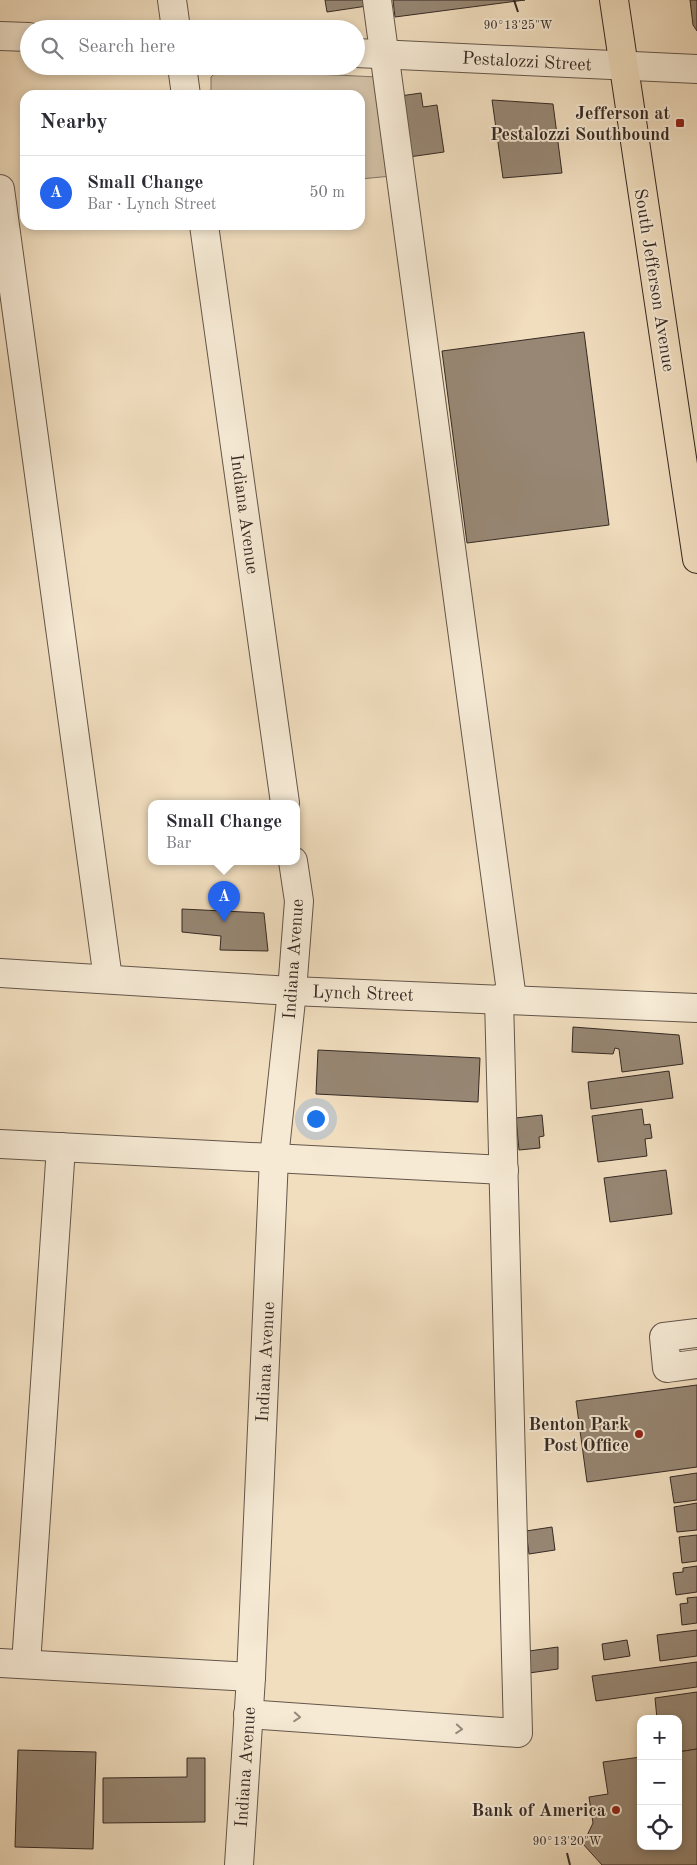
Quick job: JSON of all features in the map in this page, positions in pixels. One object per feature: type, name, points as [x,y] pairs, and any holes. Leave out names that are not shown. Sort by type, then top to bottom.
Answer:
[{"type":"main road","name":"South Jefferson Avenue","points":[[614,0],[697,559]]},
{"type":"street","points":[[172,0],[175,20]]},
{"type":"street","points":[[248,1714],[518,1733],[504,1170],[505,999],[377,0]]},
{"type":"street","points":[[0,36],[20,37]]},
{"type":"street","name":"Pestalozzi Street","points":[[365,53],[697,69]]},
{"type":"street","points":[[183,75],[185,90]]},
{"type":"street","points":[[0,190],[108,979]]},
{"type":"street","name":"Indiana Avenue","points":[[205,230],[285,800]]},
{"type":"street","name":"Indiana Avenue","points":[[239,1865],[250,1677],[274,1158],[292,991],[299,902],[294,865]]},
{"type":"street","name":"Lynch Street","points":[[0,973],[292,991],[697,1008]]},
{"type":"street","points":[[0,1144],[504,1170]]},
{"type":"street","points":[[61,1147],[13,1663],[250,1677]]},
{"type":"street","points":[[697,1333],[664,1337],[667,1368],[697,1364]]},
{"type":"shaded area","points":[[213,75],[335,75],[378,77],[392,176],[365,179],[365,90],[211,90],[211,77]]},
{"type":"building","points":[[325,0],[367,0],[367,6],[327,12]]},
{"type":"building","points":[[393,0],[525,0],[395,17]]},
{"type":"building","points":[[690,0],[697,0],[697,31],[693,25]]},
{"type":"building","points":[[421,93],[423,107],[437,105],[444,152],[409,157],[400,96]]},
{"type":"building","points":[[492,100],[553,104],[562,173],[503,178]]},
{"type":"building","points":[[584,332],[609,525],[467,543],[442,351]]},
{"type":"building","points":[[182,909],[264,913],[268,951],[220,950],[221,936],[182,932]]},
{"type":"building","points":[[573,1027],[679,1035],[683,1064],[622,1072],[619,1049],[615,1048],[613,1054],[572,1052]]},
{"type":"building","points":[[318,1050],[480,1058],[478,1102],[316,1094]]},
{"type":"building","points":[[669,1071],[673,1098],[591,1109],[588,1082]]},
{"type":"building","points":[[642,1109],[644,1125],[650,1124],[652,1138],[645,1139],[647,1156],[598,1162],[592,1116]]},
{"type":"building","points":[[542,1115],[544,1136],[539,1137],[540,1148],[519,1150],[516,1118]]},
{"type":"building","points":[[666,1170],[672,1214],[610,1222],[604,1178]]},
{"type":"building","name":"Benton Park Post Office","points":[[697,1385],[697,1467],[587,1482],[576,1401]]},
{"type":"building","points":[[697,1473],[697,1500],[674,1503],[670,1477]]},
{"type":"building","points":[[697,1503],[697,1530],[677,1532],[674,1507]]},
{"type":"building","points":[[552,1527],[555,1550],[529,1554],[526,1531]]},
{"type":"building","points":[[697,1535],[697,1561],[682,1563],[679,1537]]},
{"type":"building","points":[[697,1566],[697,1592],[676,1595],[673,1573],[683,1572],[683,1568]]},
{"type":"building","points":[[697,1597],[697,1623],[682,1625],[680,1604],[688,1603],[687,1598]]},
{"type":"building","points":[[697,1630],[697,1656],[660,1661],[657,1635]]},
{"type":"building","points":[[627,1640],[630,1656],[604,1660],[602,1644]]},
{"type":"building","points":[[558,1647],[558,1669],[529,1673],[529,1651]]},
{"type":"building","points":[[697,1662],[697,1687],[596,1701],[592,1676]]},
{"type":"building","points":[[697,1692],[697,1749],[682,1751],[682,1715],[657,1715],[655,1698]]},
{"type":"building","name":"Bank of America","points":[[697,1749],[697,1865],[602,1865],[583,1844],[593,1823],[589,1797],[608,1794],[603,1762],[637,1758],[637,1850],[682,1850],[682,1751]]},
{"type":"building","points":[[18,1750],[96,1752],[93,1849],[15,1847]]},
{"type":"building","points":[[187,1758],[205,1758],[205,1822],[103,1823],[103,1778],[187,1777]]},
{"type":"place","name":"Jefferson at Pestalozzi Southbound","points":[[680,123]]},
{"type":"place","name":"Small Change","points":[[224,922]]},
{"type":"place","name":"Benton Park Post Office","points":[[639,1434]]},
{"type":"place","name":"Bank of America","points":[[616,1810]]}]
